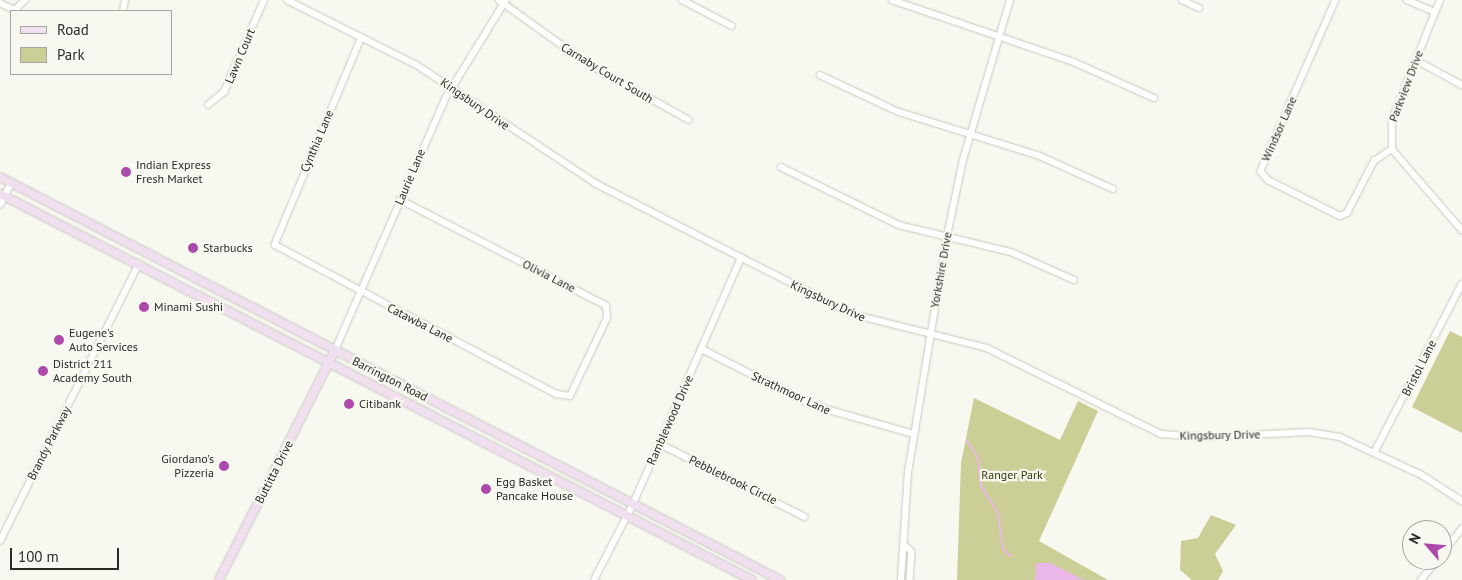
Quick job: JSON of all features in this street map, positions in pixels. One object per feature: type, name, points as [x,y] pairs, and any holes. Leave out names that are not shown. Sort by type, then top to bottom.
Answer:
[{"type":"main road","name":"Barrington Road","points":[[0,177],[780,580]]},
{"type":"main road","name":"Barrington Road","points":[[2,195],[752,580]]},
{"type":"main road","name":"Laurie Lane","points":[[329,363],[335,350]]},
{"type":"main road","name":"Buttitta Drive","points":[[219,580],[329,363]]},
{"type":"street","points":[[0,3],[15,10],[25,0]]},
{"type":"street","name":"Lawn Court","points":[[208,105],[224,92],[264,0]]},
{"type":"street","name":"Kingsbury Drive","points":[[288,0],[362,37],[451,86],[571,169],[852,314],[997,352],[1161,434],[1206,438],[1318,433],[1375,451],[1462,501]]},
{"type":"street","points":[[682,0],[732,26]]},
{"type":"street","points":[[892,0],[998,38],[1074,62],[1154,98]]},
{"type":"street","name":"Yorkshire Drive","points":[[901,580],[906,546],[907,486],[947,236],[970,136],[1010,0]]},
{"type":"street","points":[[1182,0],[1199,8]]},
{"type":"street","name":"Windsor Lane","points":[[1336,0],[1261,171],[1268,180],[1342,216],[1374,161],[1392,149]]},
{"type":"street","points":[[1407,0],[1435,12]]},
{"type":"street","name":"Parkview Drive","points":[[1392,149],[1392,120],[1440,0]]},
{"type":"street","name":"Laurie Lane","points":[[335,350],[451,86],[503,1]]},
{"type":"street","name":"Carnaby Court South","points":[[503,1],[588,64],[689,120]]},
{"type":"street","name":"Cynthia Lane","points":[[275,245],[362,37]]},
{"type":"street","points":[[1416,60],[1462,85]]},
{"type":"street","points":[[820,75],[899,112],[970,136],[1047,158],[1114,189]]},
{"type":"street","points":[[1392,149],[1462,230]]},
{"type":"street","points":[[781,167],[883,219],[1011,252],[1074,280]]},
{"type":"street","points":[[0,205],[2,195],[11,183]]},
{"type":"street","name":"Olivia Lane","points":[[400,200],[606,306],[607,318],[574,393],[568,397]]},
{"type":"street","name":"Catawba Lane","points":[[275,245],[360,292],[568,397]]},
{"type":"street","name":"Ramblewood Drive","points":[[594,580],[633,504],[741,258]]},
{"type":"street","name":"Brandy Parkway","points":[[0,541],[139,264]]},
{"type":"street","name":"Bristol Lane","points":[[1375,451],[1462,284]]},
{"type":"street","name":"Strathmoor Lane","points":[[702,349],[812,405],[914,434]]},
{"type":"street","name":"Pebblebrook Circle","points":[[660,444],[806,517]]},
{"type":"street","points":[[1452,541],[1462,528]]},
{"type":"street","name":"Yorkshire Drive","points":[[906,546],[912,552],[910,580]]},
{"type":"street","points":[[1421,580],[1429,570]]},
{"type":"green space","points":[[1450,331],[1462,337],[1462,433],[1412,407]]},
{"type":"green space","name":"Ranger Park","points":[[974,398],[1060,440],[1078,401],[1098,411],[1039,541],[1108,580],[957,580],[961,463]]},
{"type":"green space","points":[[1211,515],[1236,525],[1215,554],[1223,571],[1218,580],[1192,580],[1180,570],[1181,541],[1198,538]]},
{"type":"shaded area","points":[[1036,563],[1050,563],[1084,580],[1035,580]]},
{"type":"waterway","points":[[967,441],[978,458],[981,486],[998,513],[1003,549],[1011,556]]},
{"type":"place","name":"Indian Express Fresh Market","points":[[126,172]]},
{"type":"place","name":"Starbucks","points":[[193,248]]},
{"type":"place","name":"Minami Sushi","points":[[144,307]]},
{"type":"place","name":"Eugene's Auto Services","points":[[59,340]]},
{"type":"place","name":"District 211 Academy South","points":[[43,371]]},
{"type":"place","name":"Citibank","points":[[349,404]]},
{"type":"place","name":"Giordano's Pizzeria","points":[[224,466]]},
{"type":"place","name":"Egg Basket Pancake House","points":[[486,489]]}]
